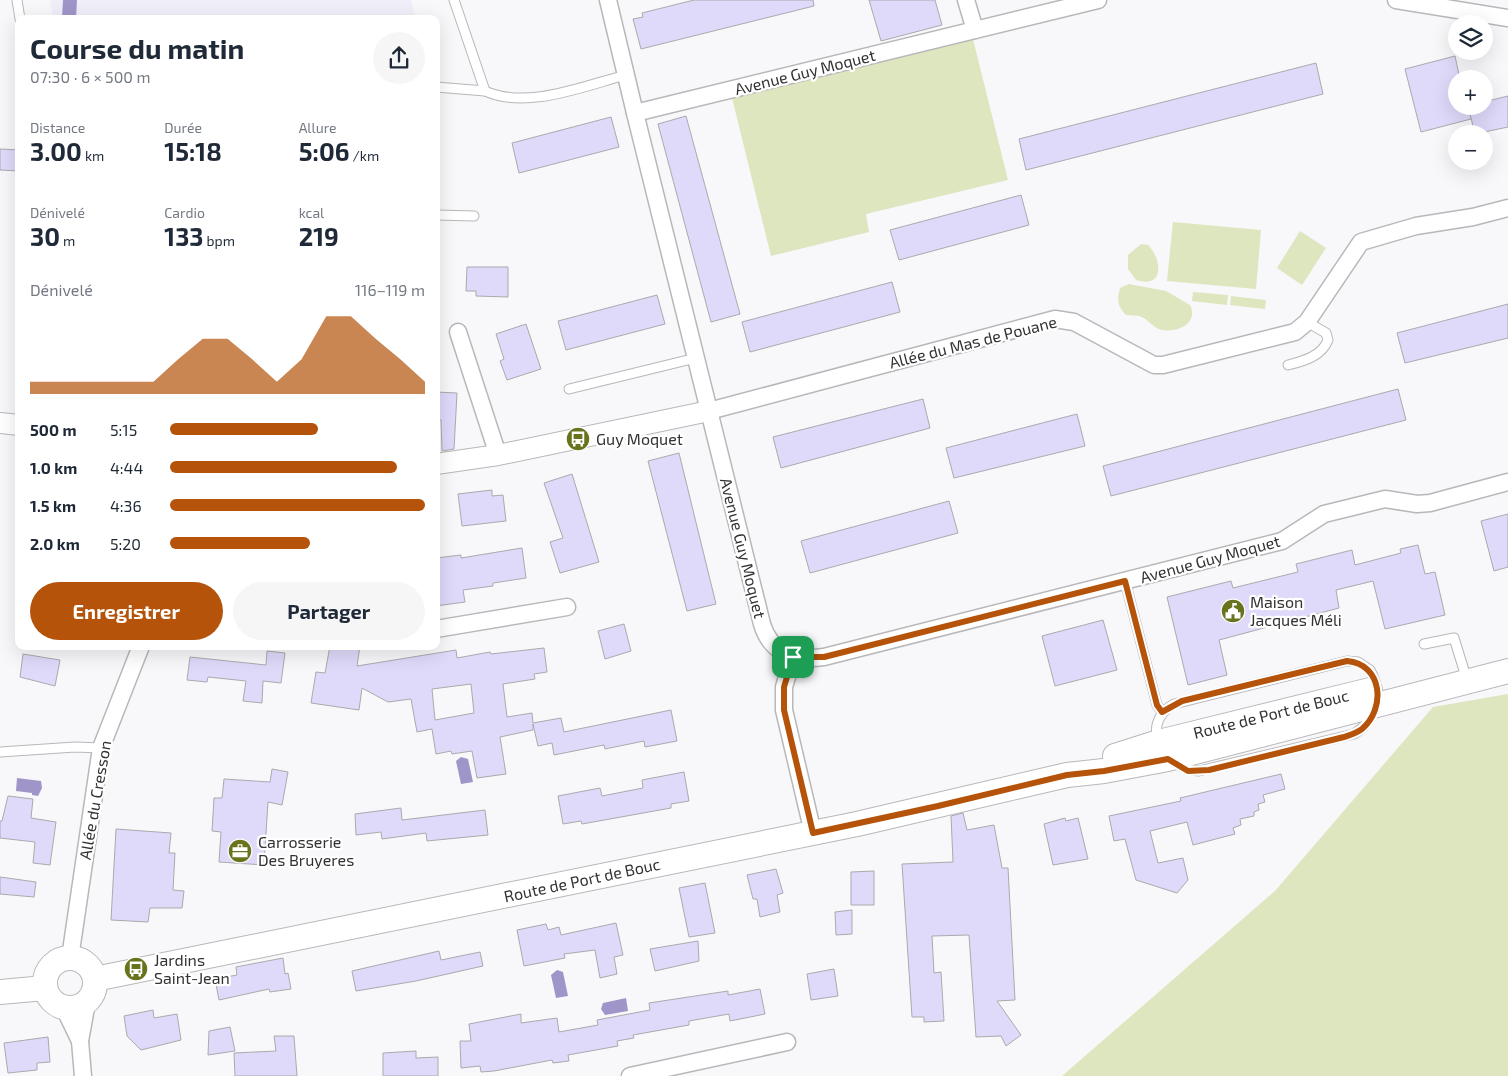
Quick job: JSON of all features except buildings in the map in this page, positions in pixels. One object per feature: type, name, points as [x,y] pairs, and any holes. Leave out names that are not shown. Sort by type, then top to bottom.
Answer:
[{"type":"main road","name":"Route de Port de Bouc","points":[[95,979],[938,806],[1465,674],[1508,656]]},
{"type":"main road","name":"Route de Port de Bouc","points":[[1465,674],[1508,672]]},
{"type":"main road","points":[[70,958],[86,964],[95,979],[95,987],[87,1002],[80,1006],[64,1008],[52,1001],[45,988],[45,980],[50,967],[56,962],[70,958]]},
{"type":"main road","points":[[0,992],[45,988]]},
{"type":"street","name":"Avenue Guy Moquet","points":[[608,0],[764,633],[774,647],[793,657],[824,657],[1282,541],[1324,514],[1385,499],[1418,504],[1430,503],[1508,482]]},
{"type":"street","points":[[966,0],[975,30]]},
{"type":"street","name":"Avenue Guy Moquet","points":[[635,113],[1098,0]]},
{"type":"street","points":[[1396,0],[1508,18]]},
{"type":"street","name":"Allée du Mas de Pouane","points":[[709,411],[1055,319],[1074,322],[1154,364],[1163,364],[1295,332],[1307,322],[1361,242],[1416,226],[1473,217],[1508,208]]},
{"type":"street","points":[[458,332],[498,456]]},
{"type":"street","points":[[440,463],[498,456],[709,411]]},
{"type":"street","points":[[0,423],[15,425]]},
{"type":"street","points":[[440,628],[567,607]]},
{"type":"street","name":"Allée du Cresson","points":[[70,958],[101,748],[139,650]]},
{"type":"street","points":[[793,657],[784,687],[784,710],[813,833]]},
{"type":"street","points":[[83,1076],[80,1041],[87,1002]]},
{"type":"street","points":[[64,1008],[80,1041]]},
{"type":"street","points":[[630,1076],[787,1042]]},
{"type":"lane","points":[[16,0],[19,15]]},
{"type":"lane","points":[[454,0],[485,91]]},
{"type":"lane","points":[[440,87],[485,91],[500,98],[527,100],[626,75]]},
{"type":"lane","points":[[440,214],[474,216]]},
{"type":"lane","points":[[1288,365],[1309,359],[1327,343],[1326,333],[1307,322]]},
{"type":"lane","points":[[569,389],[696,358]]},
{"type":"lane","points":[[1125,581],[1157,705],[1162,712]]},
{"type":"lane","points":[[1424,644],[1454,638],[1465,674]]},
{"type":"lane","points":[[1347,661],[1358,662],[1370,670],[1376,697],[1370,720],[1362,729],[1344,737],[1209,770],[1188,771],[1163,750],[1157,728],[1162,712],[1182,701],[1347,661]]},
{"type":"lane","points":[[0,752],[75,747],[101,748]]},
{"type":"shaded area","points":[[50,0],[411,0],[414,15],[52,15]]},
{"type":"shaded area","points":[[63,0],[77,0],[76,15],[62,15]]},
{"type":"shaded area","points":[[461,757],[468,759],[473,782],[461,784],[456,761]]},
{"type":"shaded area","points":[[17,778],[41,781],[42,788],[38,796],[32,795],[32,793],[16,791]]},
{"type":"shaded area","points":[[557,970],[563,972],[568,996],[556,998],[551,975]]},
{"type":"shaded area","points":[[626,998],[628,1011],[605,1015],[601,1009],[603,1003]]},
{"type":"green space","points":[[973,39],[1008,180],[866,214],[869,232],[771,256],[732,98]]},
{"type":"green space","points":[[1173,222],[1261,230],[1256,289],[1167,281]]},
{"type":"green space","points":[[1300,231],[1326,248],[1302,285],[1277,268]]},
{"type":"green space","points":[[1141,244],[1148,245],[1153,251],[1158,265],[1156,277],[1145,282],[1136,280],[1128,269],[1128,255]]},
{"type":"green space","points":[[1129,284],[1166,291],[1190,305],[1192,316],[1190,321],[1175,330],[1162,330],[1156,328],[1142,317],[1126,315],[1119,305],[1118,296],[1120,288]]},
{"type":"green space","points":[[1193,292],[1228,295],[1227,305],[1192,301]]},
{"type":"green space","points":[[1231,296],[1266,300],[1265,309],[1230,305]]},
{"type":"green space","points":[[1508,694],[1508,1076],[1062,1076],[1275,891],[1433,707]]},
{"type":"place","name":"Guy Moquet","points":[[578,439]]},
{"type":"place","name":"Maison Jacques Méli","points":[[1233,611]]},
{"type":"place","name":"Carrosserie Des Bruyeres","points":[[240,851]]},
{"type":"place","name":"Jardins Saint-Jean","points":[[136,969]]},
{"type":"route","points":[[1125,581],[1157,705],[1162,712],[1182,701],[1347,661],[1358,662],[1370,670],[1377,688],[1377,696],[1370,720],[1362,729],[1354,734],[1209,770],[1188,771],[1168,759],[1104,771],[1067,775],[938,806],[813,833],[784,710],[783,699],[786,675],[793,657],[813,659],[824,657],[1125,581]]}]
